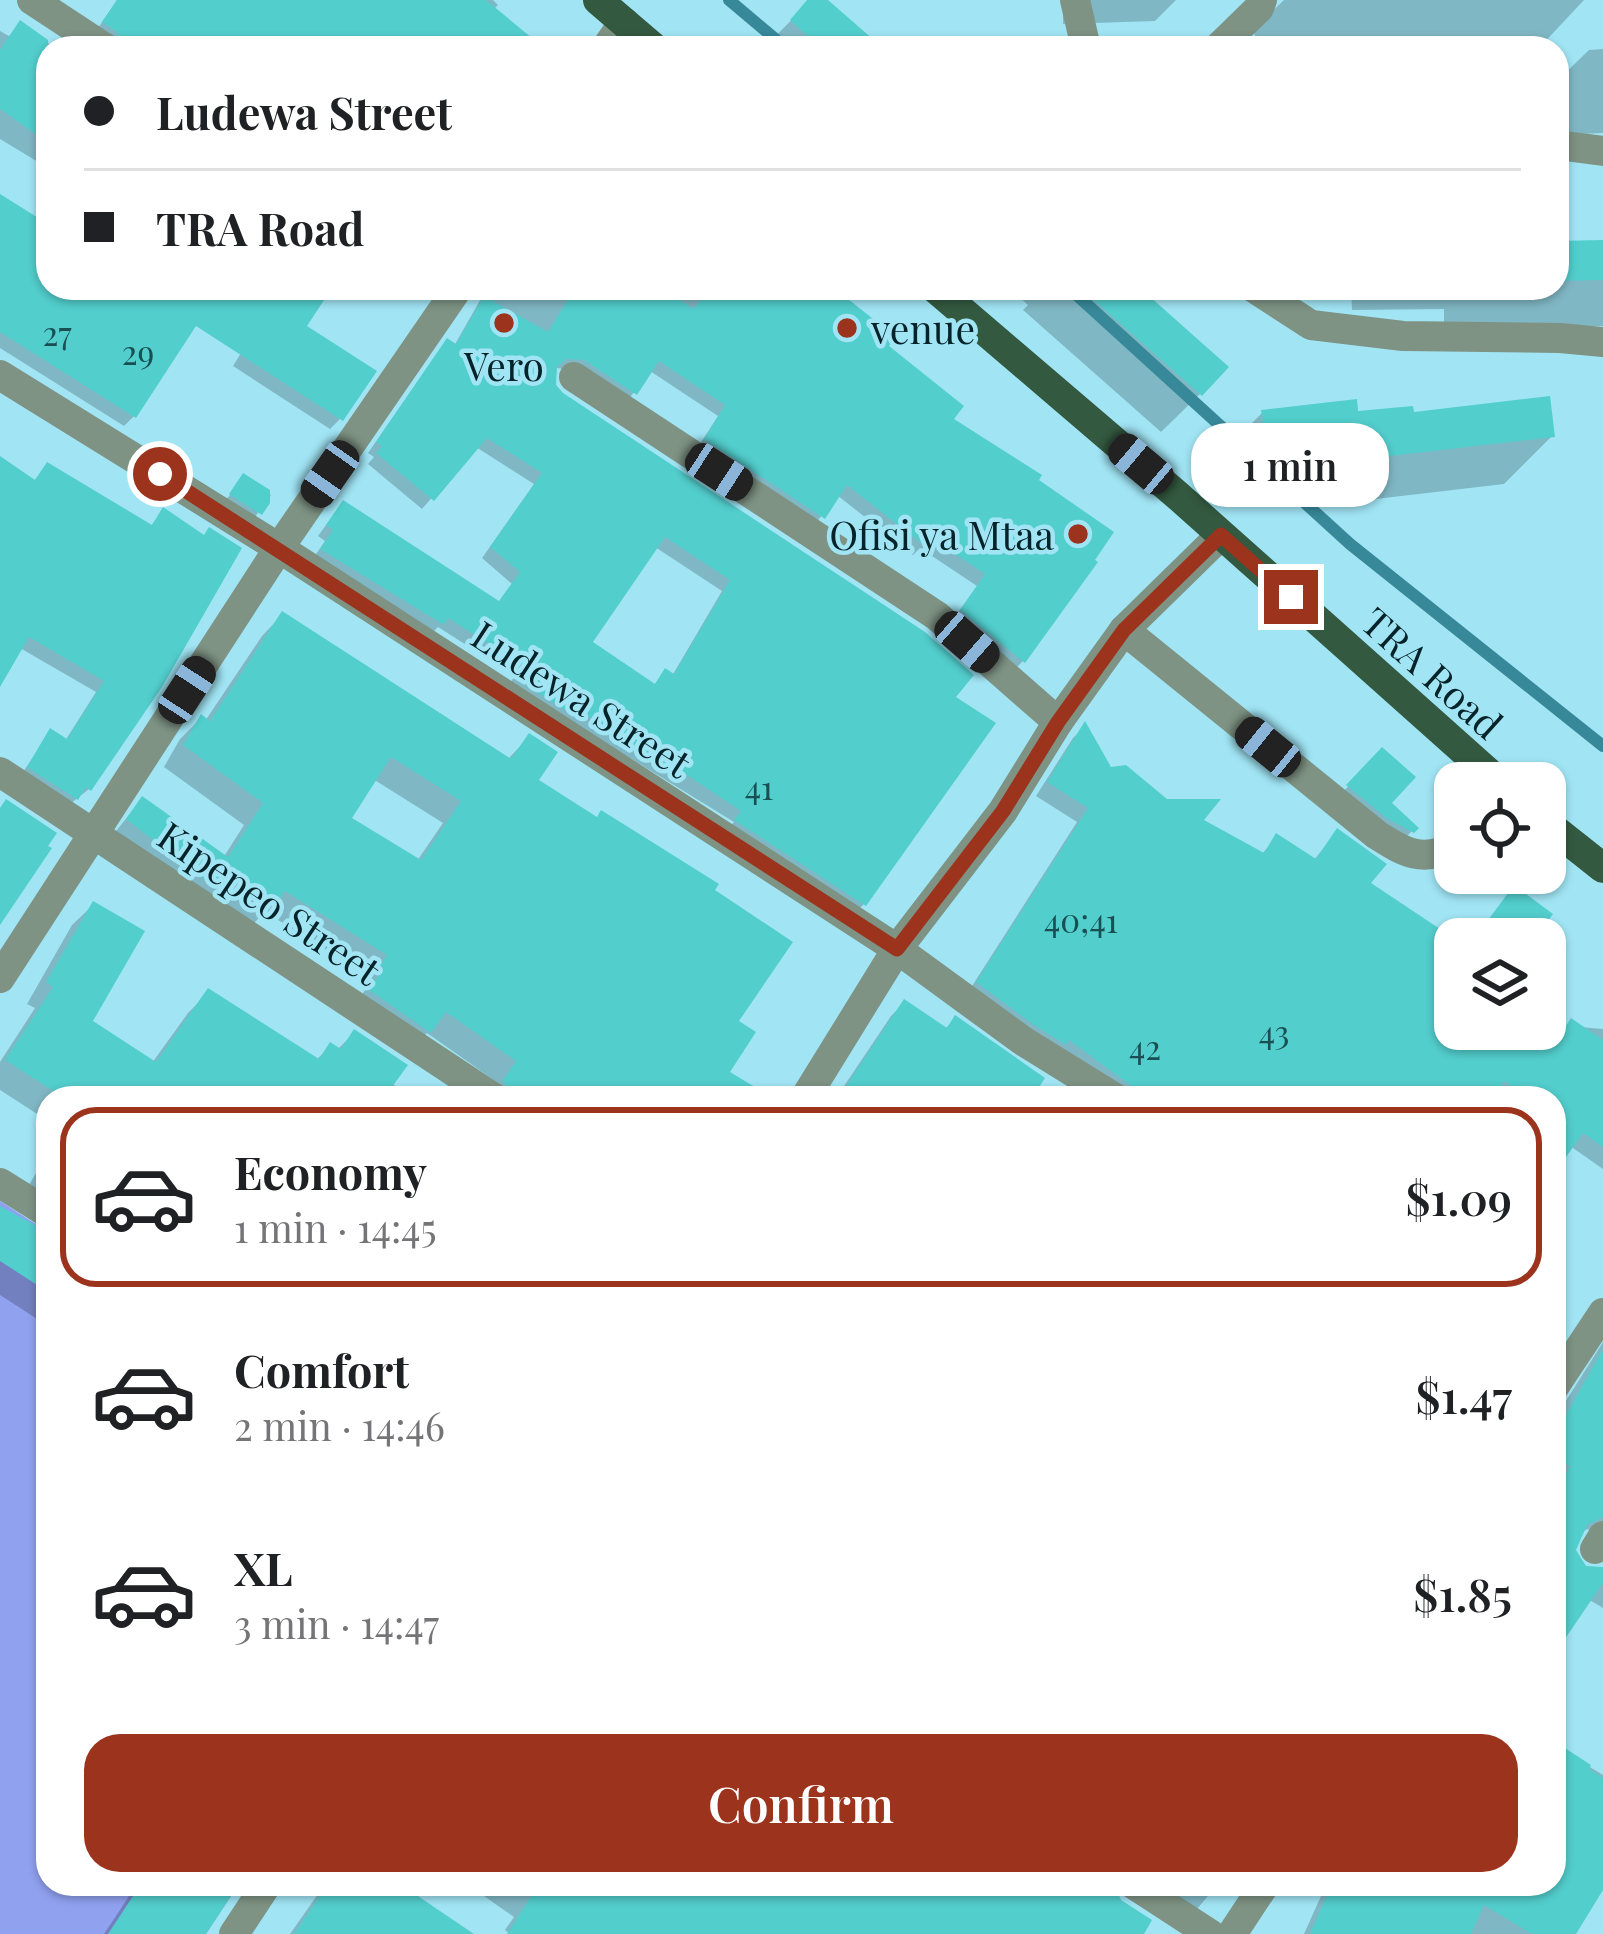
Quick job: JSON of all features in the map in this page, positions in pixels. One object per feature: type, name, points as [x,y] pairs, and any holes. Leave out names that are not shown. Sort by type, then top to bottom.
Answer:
[{"type":"main road","points":[[598,0],[615,35]]},
{"type":"main road","name":"TRA Road","points":[[949,300],[1476,762]]},
{"type":"main road","points":[[1566,839],[1603,868]]},
{"type":"street","points":[[32,0],[87,36]]},
{"type":"street","points":[[1075,0],[1083,36]]},
{"type":"street","points":[[1231,36],[1262,0]]},
{"type":"street","points":[[1569,147],[1603,152]]},
{"type":"street","points":[[0,978],[279,548],[450,300]]},
{"type":"street","points":[[1271,300],[1311,326],[1403,336],[1603,342]]},
{"type":"street","name":"Ludewa Street","points":[[0,375],[279,548],[897,949],[1096,1086]]},
{"type":"street","points":[[574,376],[937,616],[1058,722]]},
{"type":"street","points":[[812,1086],[897,949],[1003,811],[1058,722],[1124,630],[1221,535]]},
{"type":"street","points":[[1124,630],[1377,835],[1412,856],[1434,854]]},
{"type":"street","name":"Kipepeo Street","points":[[0,772],[476,1086]]},
{"type":"street","points":[[0,1184],[36,1206]]},
{"type":"street","points":[[1566,1364],[1603,1313]]},
{"type":"street","points":[[234,1934],[259,1896]]},
{"type":"street","points":[[1151,1896],[1210,1934]]},
{"type":"street","points":[[1232,1934],[1257,1896]]},
{"type":"shaded area","points":[[0,1201],[36,1224],[36,1896],[231,1896],[206,1934],[0,1934]]},
{"type":"building","points":[[117,0],[486,0],[530,36],[119,36],[102,22]]},
{"type":"building","points":[[807,0],[828,0],[869,36],[808,36],[790,20]]},
{"type":"building","points":[[20,20],[42,36],[36,36],[36,134],[0,109],[0,50]]},
{"type":"building","points":[[0,194],[36,216],[36,300],[324,300],[307,326],[377,371],[343,421],[196,326],[136,418],[0,332]]},
{"type":"building","points":[[1603,240],[1603,280],[1569,281],[1569,241]]},
{"type":"building","points":[[482,300],[491,300],[548,332],[568,300],[680,300],[694,309],[700,300],[849,300],[896,337],[889,346],[964,406],[954,419],[1042,475],[1039,480],[1114,532],[1098,562],[1025,663],[960,610],[985,574],[931,538],[926,547],[847,485],[825,519],[704,439],[725,405],[659,361],[637,395],[584,360],[566,359],[557,367],[556,385],[563,393],[925,632],[974,675],[956,697],[996,723],[866,906],[734,820],[741,811],[681,771],[584,714],[580,720],[514,677],[522,665],[448,618],[444,625],[320,549],[333,530],[326,525],[343,500],[499,601],[520,572],[490,547],[542,473],[487,438],[434,501],[376,453],[382,446],[376,442],[447,338],[456,344]],"holes":[[[665,537],[730,580],[674,674],[665,668],[655,684],[593,642]]]},
{"type":"building","points":[[1094,300],[1154,300],[1229,367],[1202,396]]},
{"type":"building","points":[[1550,396],[1555,437],[1364,459],[1361,440],[1266,451],[1261,410],[1357,399],[1358,411],[1413,406],[1414,412]]},
{"type":"building","points":[[0,456],[35,480],[47,462],[152,525],[163,507],[204,535],[209,527],[242,548],[162,687],[91,791],[86,787],[78,800],[27,767],[50,728],[67,739],[104,681],[29,637],[0,687]]},
{"type":"building","points":[[243,473],[270,490],[270,503],[262,515],[229,494]]},
{"type":"building","points":[[282,611],[511,759],[529,733],[558,752],[539,780],[597,817],[601,810],[719,884],[715,890],[793,942],[739,1021],[756,1032],[730,1072],[753,1086],[506,1086],[503,1080],[516,1061],[446,1012],[431,1033],[369,990],[387,955],[285,891],[277,904],[225,871],[214,887],[126,819],[142,796],[228,857],[263,803],[183,745],[201,714],[210,721]],"holes":[[[391,757],[461,801],[421,860],[352,818]]]},
{"type":"building","points":[[1085,721],[1111,767],[1126,765],[1167,799],[1221,799],[1204,820],[1264,853],[1276,833],[1316,859],[1337,828],[1387,864],[1371,883],[1434,925],[1434,1050],[1566,1050],[1566,1026],[1571,1018],[1603,1040],[1603,1147],[1583,1133],[1566,1157],[1566,1086],[1511,1086],[1504,1081],[1501,1086],[1132,1086],[1069,1040],[1066,1045],[1034,1025],[976,982],[1088,808],[1047,782]]},
{"type":"building","points":[[1382,747],[1416,777],[1392,803],[1419,828],[1414,833],[1346,785]]},
{"type":"building","points":[[6,799],[57,833],[48,846],[52,848],[0,925],[0,808]]},
{"type":"building","points":[[1507,894],[1526,894],[1553,914],[1550,918],[1490,918]]},
{"type":"building","points":[[93,901],[145,931],[93,1021],[156,1062],[208,988],[319,1059],[330,1042],[341,1049],[354,1029],[408,1065],[393,1086],[45,1086],[5,1060],[53,987],[46,982]]},
{"type":"building","points":[[904,999],[947,1028],[955,1015],[1045,1078],[1040,1086],[846,1086]]},
{"type":"building","points":[[0,1206],[36,1226],[36,1284],[0,1261]]},
{"type":"building","points":[[1603,1349],[1603,1517],[1587,1525],[1576,1550],[1586,1566],[1603,1567],[1603,1583],[1566,1637],[1566,1473],[1570,1466],[1566,1464],[1566,1415]]},
{"type":"building","points":[[1566,1749],[1603,1778],[1603,1890],[1576,1934],[1532,1934],[1484,1905],[1471,1934],[1310,1934],[1327,1896],[1566,1896]]},
{"type":"building","points":[[133,1896],[231,1896],[206,1934],[108,1934]]},
{"type":"building","points":[[320,1896],[418,1896],[474,1934],[294,1934]]},
{"type":"building","points":[[531,1896],[1119,1896],[1152,1920],[1144,1934],[507,1934]]},
{"type":"waterway","points":[[729,0],[772,36]]},
{"type":"waterway","points":[[1082,300],[1350,544],[1603,746]]},
{"type":"place","name":"Vero","points":[[504,323]]},
{"type":"place","name":"venue","points":[[847,328]]},
{"type":"place","name":"Ofisi ya Mtaa","points":[[1078,534]]},
{"type":"route","points":[[160,474],[897,949],[1003,811],[1058,722],[1124,630],[1221,535],[1291,597]]}]
